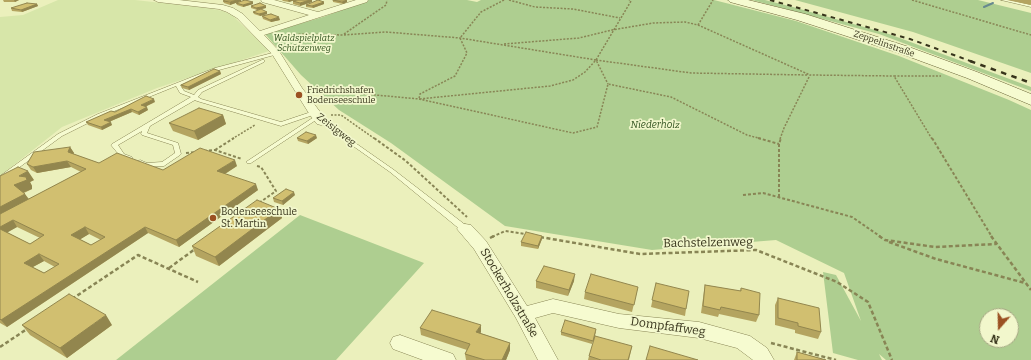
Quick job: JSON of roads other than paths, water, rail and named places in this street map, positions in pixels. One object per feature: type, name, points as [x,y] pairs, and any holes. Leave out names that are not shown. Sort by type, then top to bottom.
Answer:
[{"type":"main road","name":"Zeppelinstraße","points":[[734,0],[801,17],[904,50],[972,75],[1031,100]]},
{"type":"street","name":"Zeisigweg","points":[[158,0],[202,4],[230,10],[240,16],[276,53],[317,117]]},
{"type":"street","points":[[202,4],[215,0]]},
{"type":"street","points":[[265,0],[318,15]]},
{"type":"street","points":[[258,34],[364,0]]},
{"type":"street","name":"Stockerholzstraße","points":[[465,229],[478,243],[524,314],[548,360]]},
{"type":"street","name":"Dompfaffweg","points":[[524,314],[553,306],[619,321],[699,330],[743,342],[760,354],[764,360]]},
{"type":"street","points":[[400,343],[446,360]]},
{"type":"lane","points":[[1003,0],[1031,6]]},
{"type":"lane","points":[[0,179],[60,135],[100,115],[218,69],[276,53]]},
{"type":"lane","points":[[147,126],[144,134],[176,144],[178,154],[164,164],[146,165],[122,155],[114,145],[194,97],[200,91],[276,53]]},
{"type":"lane","points":[[177,84],[182,92],[199,100],[263,120],[281,124],[317,117]]},
{"type":"lane","points":[[249,162],[317,117]]},
{"type":"lane","name":"Zeisigweg","points":[[317,117],[392,171],[465,229]]},
{"type":"waterway","points":[[984,7],[993,3]]},
{"type":"railway","points":[[770,0],[910,39],[973,62]]},
{"type":"railway","points":[[970,61],[1031,83]]},
{"type":"place","name":"Friedrichshafen Bodenseeschule","points":[[299,95]]},
{"type":"place","name":"Bodenseeschule St. Martin","points":[[213,218]]},
{"type":"park label","name":"Waldspielplatz Schützenweg","points":[[304,44]]},
{"type":"park label","name":"Niederholz","points":[[655,125]]}]
